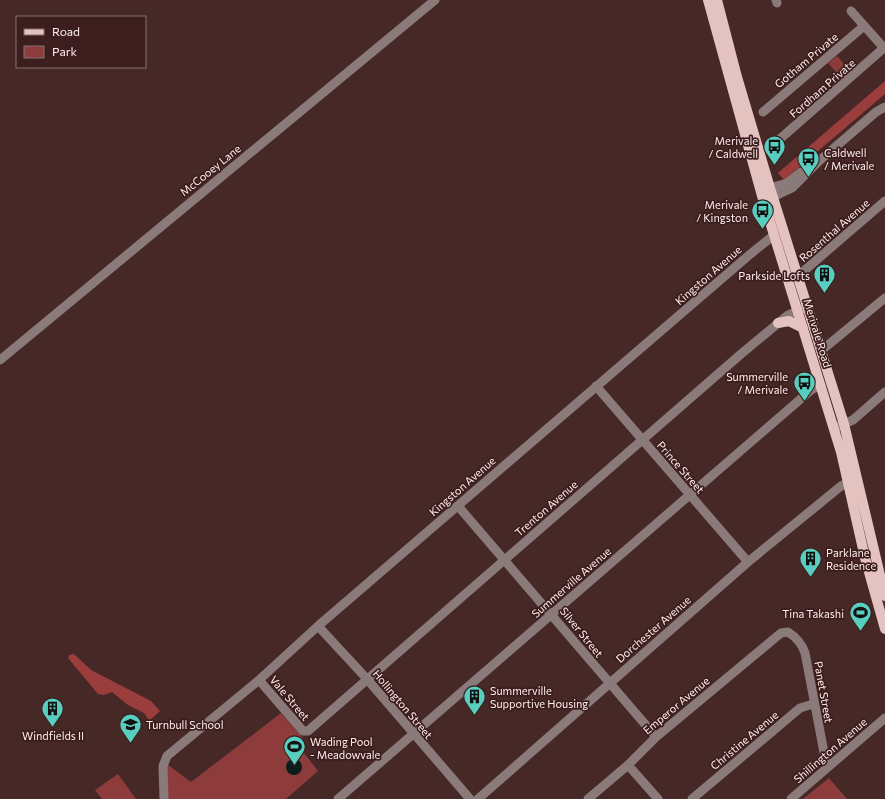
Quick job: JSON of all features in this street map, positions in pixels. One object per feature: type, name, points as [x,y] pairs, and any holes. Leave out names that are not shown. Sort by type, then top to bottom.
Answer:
[{"type":"main road","name":"Merivale Road","points":[[708,0],[762,196],[834,428],[885,629]]},
{"type":"main road","name":"Merivale Road","points":[[717,0],[737,77],[844,424],[881,561],[885,596]]},
{"type":"main road","points":[[778,323],[789,321],[803,328]]},
{"type":"main road","points":[[821,385],[827,388],[844,424]]},
{"type":"main road","points":[[867,562],[881,561]]},
{"type":"street","name":"McCooey Lane","points":[[0,360],[435,0]]},
{"type":"street","points":[[851,11],[884,48]]},
{"type":"street","name":"Gotham Private","points":[[762,112],[864,26]]},
{"type":"street","name":"Fordham Private","points":[[773,146],[884,48]]},
{"type":"street","points":[[762,196],[772,193],[819,161],[876,112],[885,107]]},
{"type":"street","name":"Rosenthal Avenue","points":[[798,276],[885,201]]},
{"type":"street","name":"Kingston Avenue","points":[[164,799],[163,766],[167,756],[259,680],[318,626],[753,251],[774,236]]},
{"type":"street","points":[[822,350],[885,298]]},
{"type":"street","name":"Trenton Avenue","points":[[303,731],[308,731],[778,323],[798,310],[808,307]]},
{"type":"street","name":"Summerville Avenue","points":[[338,799],[811,390],[821,385]]},
{"type":"street","name":"Prince Street","points":[[596,386],[748,562]]},
{"type":"street","points":[[834,428],[853,420],[885,392]]},
{"type":"street","name":"Dorchester Avenue","points":[[478,799],[748,562],[841,486],[848,483]]},
{"type":"street","name":"Silver Street","points":[[458,506],[656,737]]},
{"type":"street","name":"Hollington Street","points":[[318,626],[367,679],[470,799]]},
{"type":"street","name":"Panet Street","points":[[781,633],[788,632],[794,636],[803,647],[813,704],[827,768]]},
{"type":"street","name":"Emperor Avenue","points":[[588,799],[628,765],[656,737],[781,633]]},
{"type":"street","name":"Vale Street","points":[[259,680],[303,731]]},
{"type":"street","name":"Christine Avenue","points":[[692,799],[800,708],[813,704]]},
{"type":"street","name":"Shillington Avenue","points":[[791,799],[885,718]]},
{"type":"street","points":[[628,765],[658,799]]},
{"type":"green space","points":[[837,56],[851,72],[842,79],[828,63]]},
{"type":"green space","points":[[281,713],[303,738],[297,744],[318,771],[286,799],[168,799],[167,764],[191,782]]},
{"type":"green space","points":[[118,774],[136,799],[102,799],[95,790]]},
{"type":"green space","points":[[829,778],[847,799],[803,799]]},
{"type":"shaded area","points":[[885,81],[885,94],[784,180],[778,173]]},
{"type":"shaded area","points":[[74,654],[91,670],[151,701],[160,711],[149,721],[144,713],[128,705],[112,692],[104,695],[98,694],[68,658],[69,655]]},
{"type":"water","name":"Wading Pool - Meadowvale","points":[[294,759],[300,761],[302,767],[300,773],[294,775],[288,773],[286,767],[288,761]]},
{"type":"place","name":"Merivale / Caldwell","points":[[774,166]]},
{"type":"place","name":"Caldwell / Merivale","points":[[808,178]]},
{"type":"place","name":"Merivale / Kingston","points":[[763,230]]},
{"type":"place","name":"Parkside Lofts","points":[[825,294]]},
{"type":"place","name":"Summerville / Merivale","points":[[804,402]]},
{"type":"place","name":"Parklane Residence","points":[[811,578]]},
{"type":"place","name":"Tina Takashi","points":[[860,632]]},
{"type":"place","name":"Summerville Supportive Housing","points":[[475,716]]},
{"type":"place","name":"Windfields II","points":[[53,728]]},
{"type":"place","name":"Turnbull School","points":[[130,744]]},
{"type":"place","name":"Wading Pool - Meadowvale","points":[[294,766]]}]
